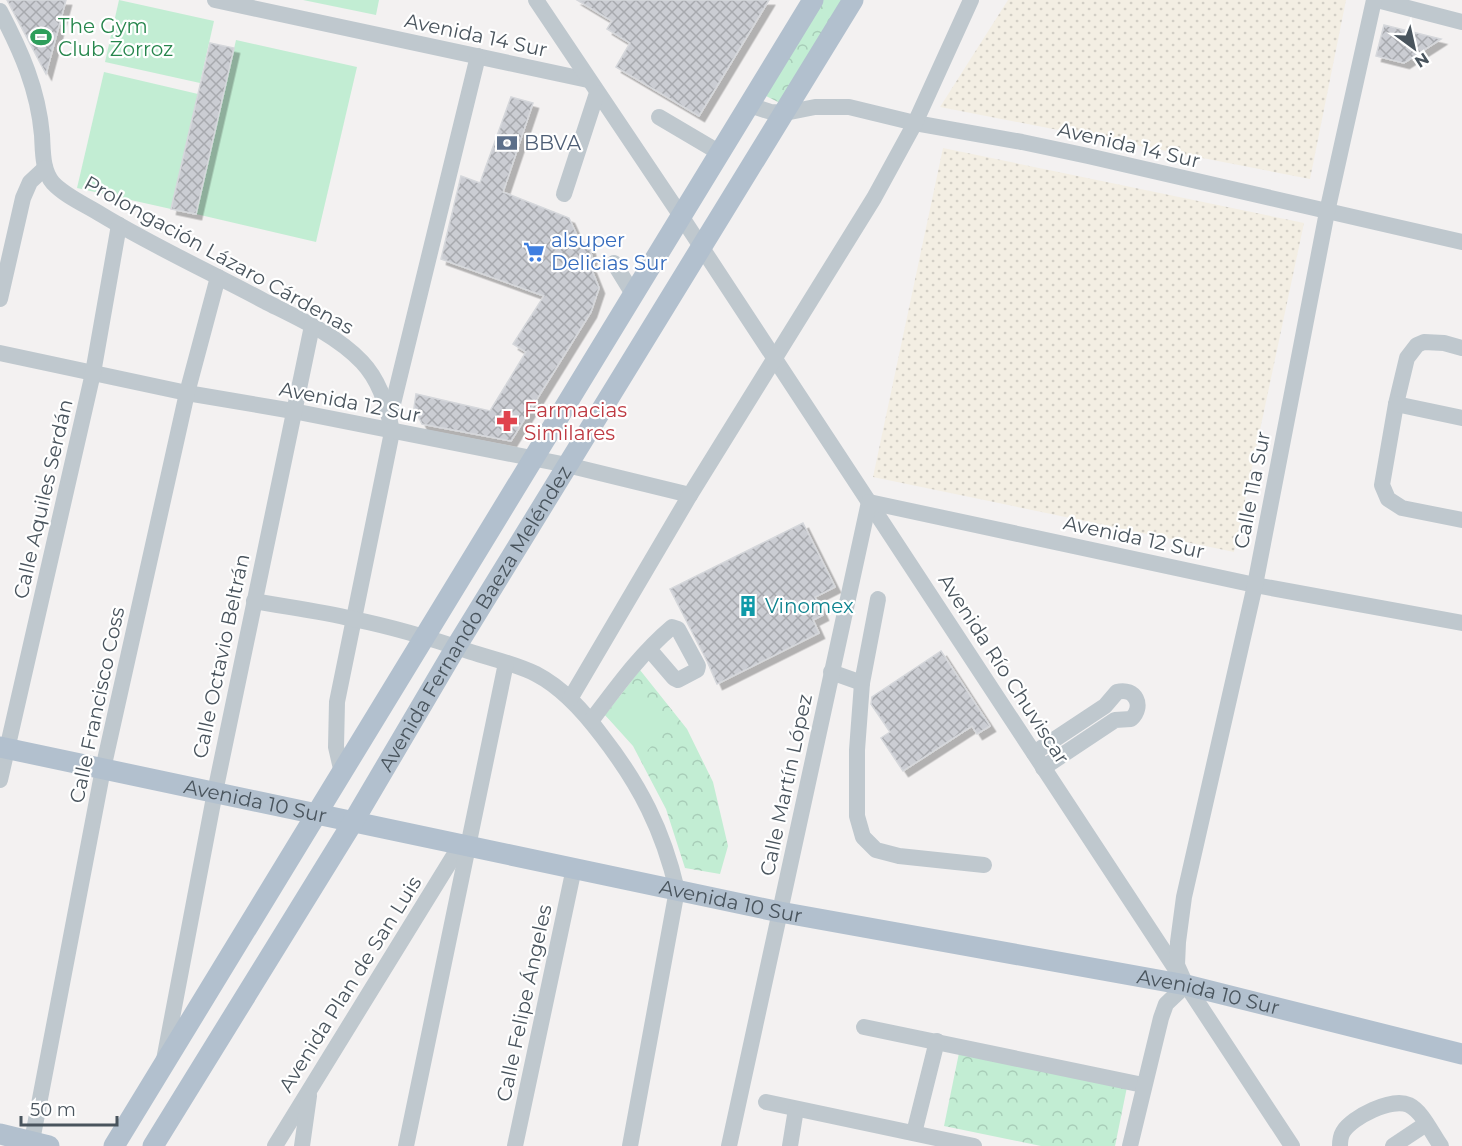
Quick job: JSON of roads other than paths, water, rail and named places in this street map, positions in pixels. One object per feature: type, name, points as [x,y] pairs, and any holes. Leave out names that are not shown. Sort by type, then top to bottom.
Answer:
[{"type":"main road","name":"Avenida Fernando Baeza Meléndez","points":[[114,1146],[813,0]]},
{"type":"main road","name":"Avenida Fernando Baeza Meléndez","points":[[153,1146],[353,822],[567,465],[854,0]]},
{"type":"main road","name":"Avenida 10 Sur","points":[[3,748],[780,912],[1186,986],[1462,1054]]},
{"type":"main road","points":[[0,1134],[37,1144]]},
{"type":"street","name":"Avenida 14 Sur","points":[[215,0],[478,57],[593,87]]},
{"type":"street","name":"Avenida Río Chuviscar","points":[[536,0],[681,216],[1292,1146]]},
{"type":"street","points":[[570,699],[690,495],[874,198],[915,123],[970,0]]},
{"type":"street","points":[[1376,0],[1462,22]]},
{"type":"street","name":"Calle 11a Sur","points":[[1186,986],[1177,965],[1184,897],[1255,585],[1327,212],[1376,0]]},
{"type":"street","points":[[0,11],[17,42],[36,93],[45,168],[30,182],[23,198],[0,299]]},
{"type":"street","points":[[342,773],[336,747],[337,702],[391,424],[478,57]]},
{"type":"street","points":[[564,194],[593,87]]},
{"type":"street","name":"Avenida 14 Sur","points":[[749,105],[771,112],[815,107],[849,107],[915,123],[1044,147],[1462,242]]},
{"type":"street","points":[[659,117],[720,153]]},
{"type":"street","name":"Prolongación Lázaro Cárdenas","points":[[45,168],[48,177],[58,188],[118,225],[312,326],[344,346],[364,364],[380,389],[391,424]]},
{"type":"street","name":"Calle Aquiles Serdán","points":[[0,780],[3,748],[93,373],[118,225]]},
{"type":"street","points":[[614,263],[633,294]]},
{"type":"street","name":"Calle Francisco Coss","points":[[37,1144],[103,769],[187,393],[218,277]]},
{"type":"street","name":"Calle Octavio Beltrán","points":[[162,1067],[292,411],[312,326]]},
{"type":"street","points":[[1462,348],[1424,342],[1417,345],[1407,358],[1403,368],[1382,485],[1394,505],[1462,520]]},
{"type":"street","name":"Avenida 12 Sur","points":[[0,352],[187,393],[292,411],[391,424],[690,495]]},
{"type":"street","points":[[1396,404],[1462,418]]},
{"type":"street","name":"Avenida 12 Sur","points":[[869,502],[1255,585],[1462,623]]},
{"type":"street","name":"Calle Martín López","points":[[729,1146],[869,502]]},
{"type":"street","points":[[878,599],[862,683],[857,750],[856,816],[863,837],[876,850],[899,856],[984,865]]},
{"type":"street","points":[[254,601],[353,619],[456,647],[536,675],[570,699],[591,721],[622,761],[642,793],[669,857],[677,890],[630,1146]]},
{"type":"street","points":[[591,721],[649,649]]},
{"type":"street","points":[[406,1146],[466,845],[506,663]]},
{"type":"street","points":[[831,672],[862,683]]},
{"type":"street","points":[[1034,753],[1106,706],[1117,692],[1127,691],[1135,696],[1138,706],[1131,719],[1115,720],[1043,768]]},
{"type":"street","name":"Avenida Plan de San Luis","points":[[275,1146],[466,845]]},
{"type":"street","name":"Calle Felipe Ángeles","points":[[515,1146],[574,868]]},
{"type":"street","points":[[1130,1146],[1143,1084],[1166,1004],[1186,986]]},
{"type":"street","points":[[864,1028],[1143,1084]]},
{"type":"street","points":[[914,1133],[937,1041]]},
{"type":"street","points":[[302,1146],[310,1089]]},
{"type":"street","points":[[766,1102],[974,1146]]},
{"type":"street","points":[[1340,1146],[1341,1135],[1348,1126],[1382,1105],[1399,1102],[1416,1110],[1441,1146]]},
{"type":"street","points":[[790,1146],[796,1109]]},
{"type":"street","points":[[1393,1146],[1426,1124]]},
{"type":"place","name":"The Gym Club Zorroz","points":[[41,37]]},
{"type":"place","name":"BBVA","points":[[507,143]]},
{"type":"place","name":"alsuper Delicias Sur","points":[[534,252]]},
{"type":"place","name":"Farmacias Similares","points":[[507,421]]},
{"type":"place","name":"Vinomex","points":[[748,606]]}]
